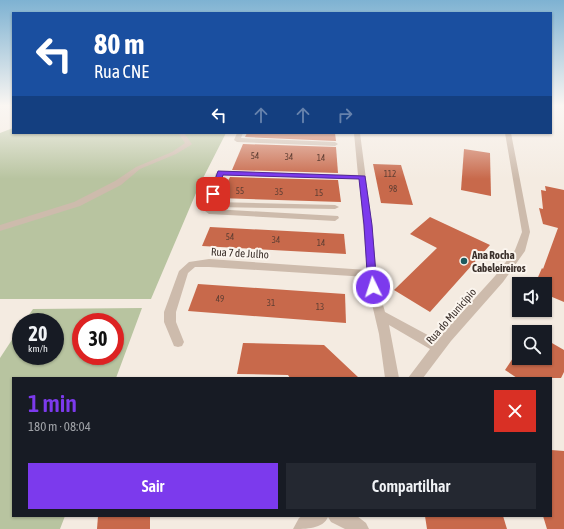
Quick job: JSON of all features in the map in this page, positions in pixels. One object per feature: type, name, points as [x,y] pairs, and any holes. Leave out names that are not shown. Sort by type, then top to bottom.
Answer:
[{"type":"street","points":[[0,228],[77,204],[118,183],[138,168],[174,153],[189,144],[182,134]]},
{"type":"street","points":[[240,134],[235,145],[335,147]]},
{"type":"street","points":[[357,134],[368,225],[373,287],[392,377]]},
{"type":"street","name":"Rua do Município","points":[[416,377],[439,347],[499,279],[520,251],[526,232],[508,134]]},
{"type":"street","points":[[335,218],[209,211],[220,173],[362,177]]},
{"type":"street","points":[[210,204],[335,208]]},
{"type":"street","name":"Rua 7 de Julho","points":[[178,342],[170,322],[170,312],[184,271],[193,264],[209,263],[372,274]]},
{"type":"street","points":[[380,315],[439,347]]},
{"type":"street","points":[[302,529],[305,524],[318,517]]},
{"type":"street","points":[[340,517],[348,520],[360,529]]},
{"type":"green space","points":[[12,130],[12,134],[225,134],[199,186],[151,299],[0,299],[0,133]]},
{"type":"green space","points":[[142,308],[124,356],[124,313],[72,313],[72,365],[121,365],[116,377],[12,377],[12,517],[65,517],[60,529],[0,529],[0,358],[12,340],[12,365],[64,365],[64,313],[30,313],[33,309]]},
{"type":"building","points":[[246,134],[335,134],[336,141],[245,137]]},
{"type":"building","points":[[243,144],[336,147],[338,173],[232,170]]},
{"type":"building","points":[[464,149],[490,153],[491,196],[461,190]]},
{"type":"building","points":[[373,164],[401,165],[413,205],[381,203]]},
{"type":"building","points":[[230,177],[338,180],[341,202],[218,198],[222,182],[227,183]]},
{"type":"building","points":[[545,186],[564,190],[564,302],[552,297],[552,277],[538,277],[542,268],[543,269],[558,228],[543,224],[539,208],[543,209],[541,190],[546,191]]},
{"type":"building","points":[[430,217],[490,245],[430,312],[394,290],[437,248],[410,234]]},
{"type":"building","points":[[210,227],[344,234],[346,254],[202,246]]},
{"type":"building","points":[[198,284],[345,294],[346,323],[188,311]]},
{"type":"building","points":[[243,343],[324,345],[358,377],[289,377],[288,375],[237,374]]},
{"type":"building","points":[[552,343],[564,350],[564,372],[561,378],[516,377],[505,370],[512,360],[512,365],[552,365]]},
{"type":"building","points":[[552,450],[564,451],[564,529],[547,529],[543,517],[552,517]]},
{"type":"building","points":[[98,517],[150,517],[150,529],[97,529]]},
{"type":"building","points":[[425,517],[503,517],[507,529],[427,529]]},
{"type":"place","name":"Ana Rocha Cabeleireiros","points":[[464,261]]},
{"type":"route","points":[[213,194],[220,173],[362,177],[373,287]]}]
